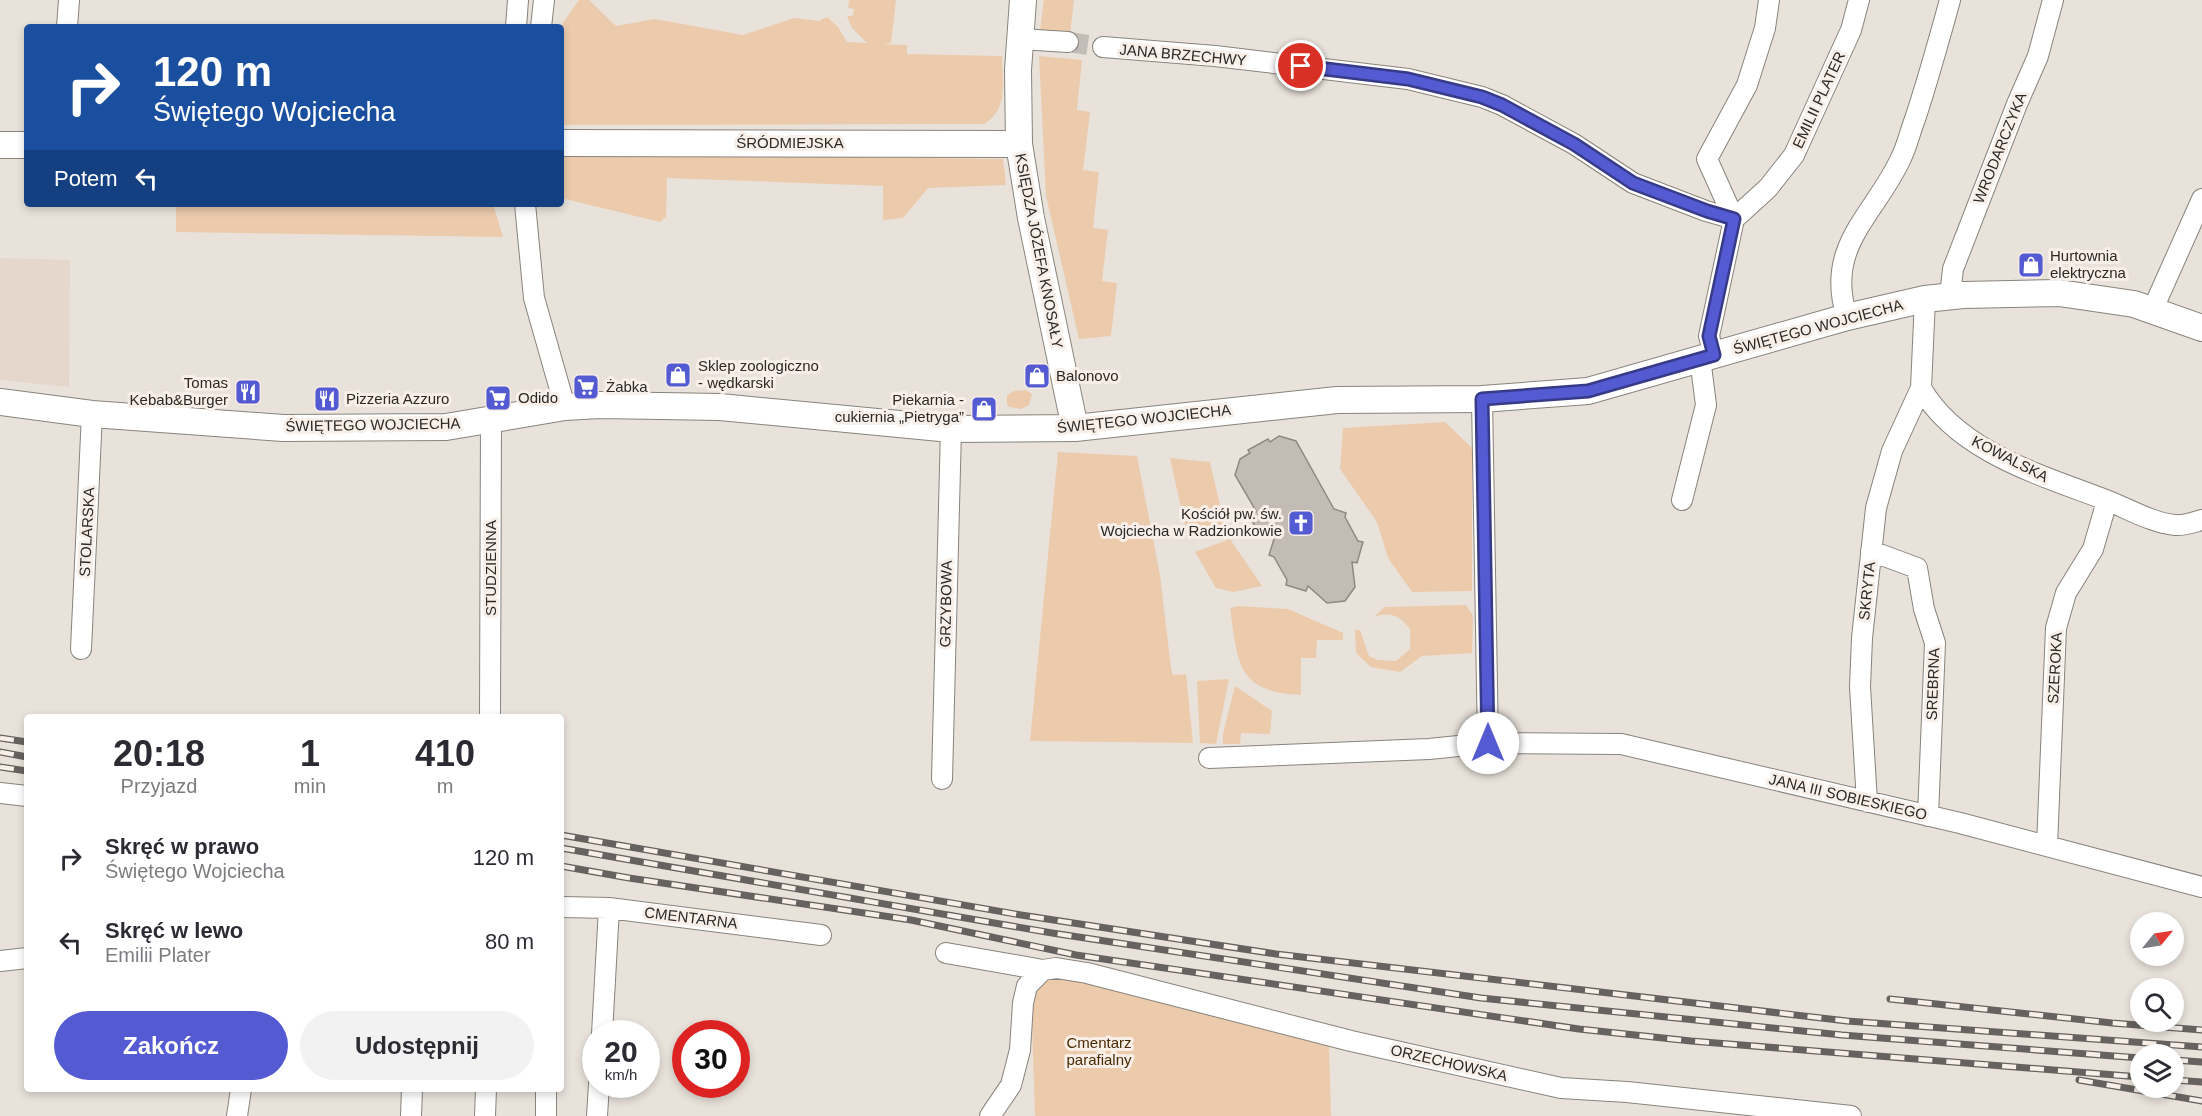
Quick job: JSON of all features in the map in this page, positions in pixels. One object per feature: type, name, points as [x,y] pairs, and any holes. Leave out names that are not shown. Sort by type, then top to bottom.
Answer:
[{"type":"street","points":[[67,24],[69,0]]},
{"type":"street","points":[[516,24],[518,0]]},
{"type":"street","points":[[541,24],[544,0]]},
{"type":"street","name":"KSIĘDZA JÓZEFA KNOSAŁY","points":[[1023,0],[1020,39],[1019,144],[1031,218],[1075,428]]},
{"type":"street","points":[[1682,500],[1706,405],[1709,336],[1734,219],[1707,159],[1747,85],[1765,28],[1769,0]]},
{"type":"street","name":"EMILII PLATER","points":[[1734,219],[1768,188],[1794,155],[1851,30],[1859,0]]},
{"type":"street","points":[[1847,316],[1840,297],[1841,267],[1855,235],[1901,159],[1928,78],[1950,0]]},
{"type":"street","name":"WRODARCZYKA","points":[[1950,296],[1953,269],[2038,56],[2053,0]]},
{"type":"street","points":[[1020,39],[1068,42]]},
{"type":"street","name":"JANA BRZECHWY","points":[[1103,47],[1215,56],[1408,79],[1482,97],[1502,105],[1574,144],[1633,183],[1734,219]]},
{"type":"street","name":"ŚRÓDMIEJSKA","points":[[564,143],[1019,144]]},
{"type":"street","points":[[0,145],[24,145]]},
{"type":"street","points":[[2152,310],[2202,199]]},
{"type":"street","points":[[525,207],[534,298],[565,407]]},
{"type":"street","name":"ŚWIĘTEGO WOJCIECHA","points":[[0,402],[92,414],[283,428],[446,427],[565,407],[600,405],[720,407],[951,429],[1075,428],[1337,400],[1482,399],[1588,391],[1847,316],[1925,299],[1950,296],[2059,293],[2134,304],[2202,328]]},
{"type":"street","points":[[1921,388],[1925,299]]},
{"type":"street","name":"KOWALSKA","points":[[1921,388],[1927,399],[1949,423],[1976,444],[2036,474],[2176,525],[2202,520]]},
{"type":"street","name":"SKRYTA","points":[[1867,802],[1860,687],[1862,638],[1876,508],[1892,451],[1921,388]]},
{"type":"street","points":[[1482,399],[1488,743]]},
{"type":"street","name":"STOLARSKA","points":[[81,649],[92,414]]},
{"type":"street","name":"STUDZIENNA","points":[[490,714],[491,419]]},
{"type":"street","name":"GRZYBOWA","points":[[942,779],[951,429]]},
{"type":"street","name":"SZEROKA","points":[[2047,846],[2056,628],[2066,593],[2093,549],[2107,501]]},
{"type":"street","name":"SREBRNA","points":[[1871,551],[1917,568],[1924,609],[1935,644],[1928,816]]},
{"type":"street","name":"JANA III SOBIESKIEGO","points":[[1209,758],[1430,749],[1488,743],[1621,744],[1928,816],[2202,886]]},
{"type":"street","points":[[0,793],[24,796]]},
{"type":"street","name":"CMENTARNA","points":[[564,908],[609,908],[821,935]]},
{"type":"street","points":[[603,1020],[609,908]]},
{"type":"street","name":"ORZECHOWSKA","points":[[946,953],[1086,973],[1432,1060],[1561,1088],[1627,1092],[1851,1116]]},
{"type":"street","points":[[0,961],[24,958]]},
{"type":"street","points":[[990,1116],[1011,1085],[1020,1050],[1023,1003],[1027,986],[1049,969]]},
{"type":"street","points":[[237,1116],[241,1092]]},
{"type":"street","points":[[411,1116],[412,1092]]},
{"type":"street","points":[[485,1116],[486,1092]]},
{"type":"street","points":[[546,1092],[546,1116]]},
{"type":"street","points":[[597,1116],[598,1098]]},
{"type":"shaded area","points":[[0,258],[70,260],[69,387],[0,380]]},
{"type":"green space","points":[[579,0],[589,0],[616,26],[655,19],[743,35],[794,18],[819,21],[827,17],[838,27],[847,42],[867,43],[852,28],[847,16],[853,16],[854,9],[848,8],[849,0],[896,0],[891,43],[883,44],[907,45],[907,54],[1002,56],[1001,103],[992,118],[984,124],[564,125],[564,24],[562,24]]},
{"type":"green space","points":[[1044,0],[1074,0],[1070,35],[1040,30]]},
{"type":"green space","points":[[1039,56],[1082,60],[1077,110],[1090,112],[1083,170],[1099,172],[1093,228],[1108,230],[1102,281],[1117,283],[1111,336],[1079,339],[1046,196]]},
{"type":"green space","points":[[564,153],[1003,159],[1006,185],[928,188],[903,218],[883,220],[883,186],[667,178],[666,217],[660,222],[564,199]]},
{"type":"green space","points":[[176,207],[494,207],[503,237],[176,232]]},
{"type":"green space","points":[[1026,390],[1032,394],[1029,405],[1021,409],[1009,407],[1007,396],[1014,391]]},
{"type":"green space","points":[[1445,422],[1472,448],[1472,591],[1412,592],[1388,558],[1377,522],[1340,469],[1343,428]]},
{"type":"green space","points":[[1058,452],[1137,456],[1160,575],[1171,668],[1173,675],[1186,674],[1193,743],[1030,741]]},
{"type":"green space","points":[[1170,458],[1210,462],[1225,527],[1187,534]]},
{"type":"green space","points":[[1230,539],[1262,586],[1233,592],[1216,588],[1195,552]]},
{"type":"green space","points":[[1466,605],[1473,616],[1472,653],[1422,656],[1400,672],[1371,667],[1356,653],[1355,630],[1360,630],[1369,656],[1377,660],[1396,661],[1410,649],[1410,629],[1403,621],[1390,615],[1374,617],[1384,607]]},
{"type":"green space","points":[[1238,606],[1288,609],[1343,633],[1343,640],[1317,640],[1316,658],[1301,658],[1301,695],[1280,693],[1264,688],[1252,681],[1244,671],[1239,659],[1230,608]]},
{"type":"green space","points":[[1229,679],[1216,744],[1200,743],[1197,681]]},
{"type":"green space","points":[[1235,686],[1272,711],[1270,734],[1241,733],[1240,744],[1223,744],[1223,734]]},
{"type":"green space","name":"Cmentarz parafialny","points":[[1051,973],[1329,1046],[1331,1116],[1035,1116],[1031,995]]},
{"type":"building","name":"Kościół pw. św. Wojciecha w Radzionkowie","points":[[1279,436],[1296,441],[1334,509],[1346,513],[1345,517],[1358,541],[1363,542],[1357,563],[1352,562],[1355,587],[1345,601],[1327,603],[1308,586],[1306,591],[1286,585],[1287,580],[1274,557],[1269,555],[1275,536],[1258,532],[1249,515],[1256,511],[1235,475],[1240,459],[1250,453],[1248,450]]},
{"type":"tunnel","points":[[1068,42],[1103,47]]},
{"type":"railway","points":[[0,738],[24,742]]},
{"type":"railway","points":[[0,752],[24,756]]},
{"type":"railway","points":[[0,767],[24,771]]},
{"type":"railway","points":[[564,836],[1021,915],[1276,954],[1847,1021],[2202,1047]]},
{"type":"railway","points":[[564,849],[1052,933],[1481,998],[1842,1035],[2130,1057]]},
{"type":"railway","points":[[564,867],[911,920],[1076,955],[1579,1029],[1691,1041],[2130,1076]]},
{"type":"railway","points":[[1890,999],[2112,1023],[2202,1030]]},
{"type":"railway","points":[[2184,1061],[2202,1062]]},
{"type":"railway","points":[[2079,1080],[2202,1101]]},
{"type":"railway","points":[[2184,1081],[2202,1082]]},
{"type":"place","name":"Hurtownia elektryczna","points":[[2031,265]]},
{"type":"place","name":"Sklep zoologiczno - wędkarski","points":[[678,375]]},
{"type":"place","name":"Balonovo","points":[[1037,376]]},
{"type":"place","name":"Żabka","points":[[586,387]]},
{"type":"place","name":"Tomas Kebab&Burger","points":[[248,392]]},
{"type":"place","name":"Odido","points":[[498,398]]},
{"type":"place","name":"Pizzeria Azzuro","points":[[327,399]]},
{"type":"place","name":"Piekarnia - cukiernia „Pietryga”","points":[[984,409]]},
{"type":"place","name":"Kościół pw. św. Wojciecha w Radzionkowie","points":[[1301,523]]},
{"type":"route","points":[[1301,66],[1408,79],[1482,97],[1502,105],[1574,144],[1633,183],[1734,219],[1709,336],[1714,355],[1588,391],[1482,399],[1488,743]]}]
